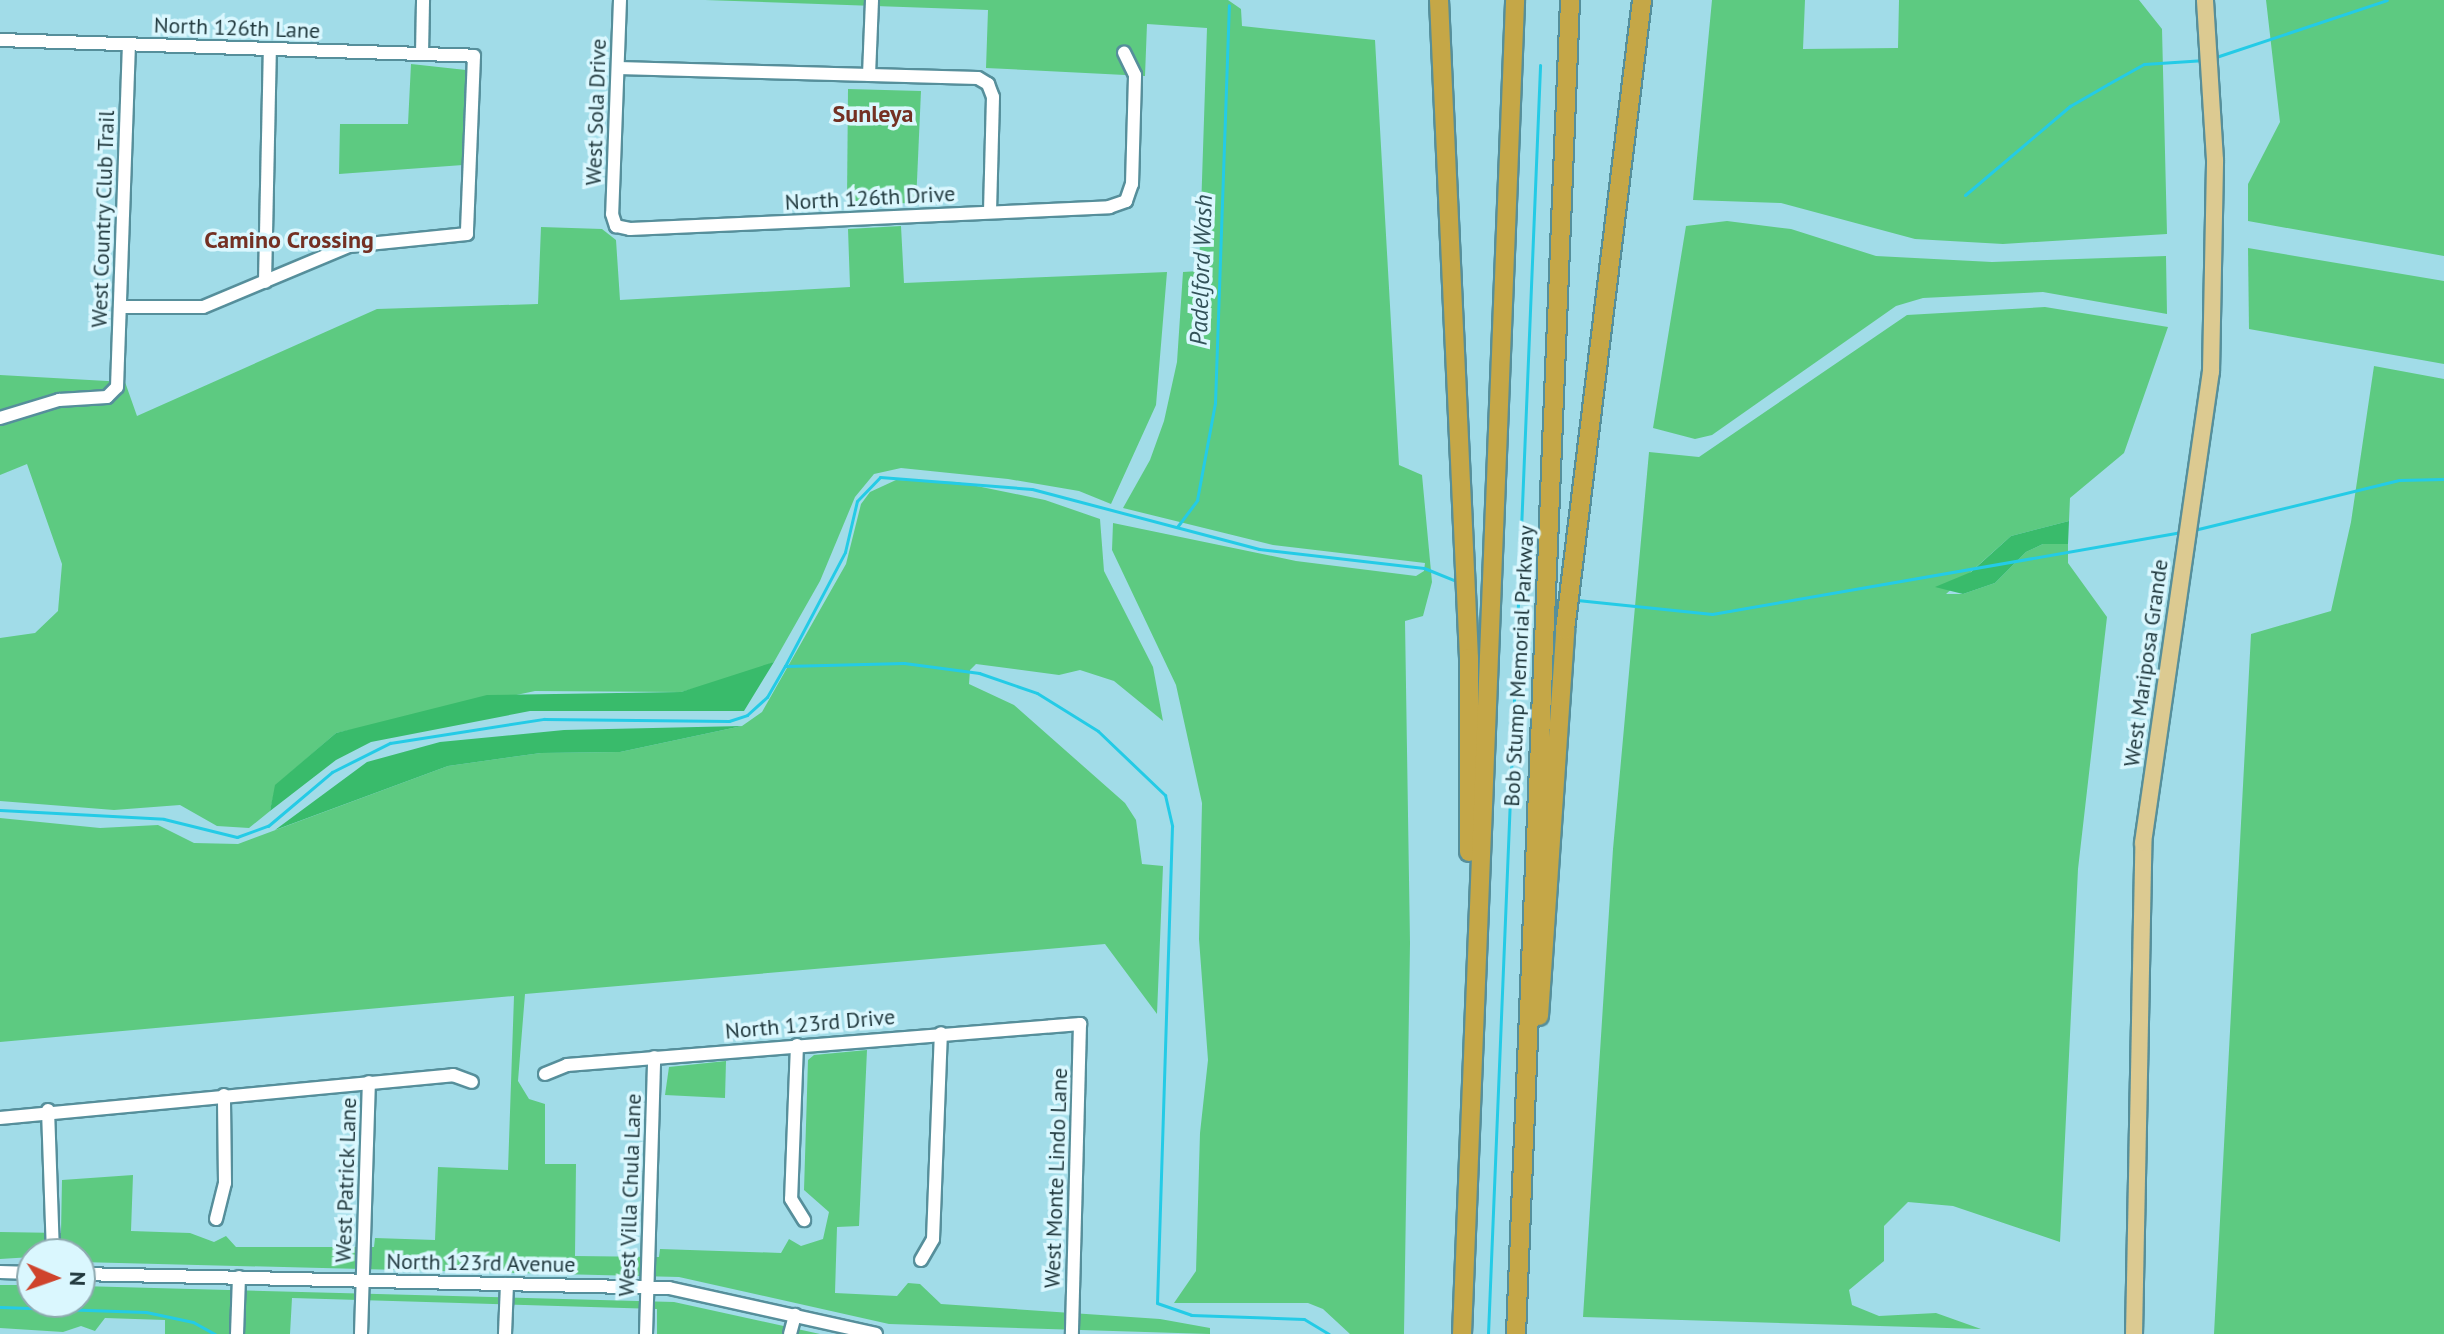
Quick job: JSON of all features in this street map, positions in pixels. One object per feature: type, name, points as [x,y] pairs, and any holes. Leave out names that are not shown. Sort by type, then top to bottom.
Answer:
[{"type":"highway","points":[[1439,0],[1464,549],[1470,777],[1465,1250]]},
{"type":"highway","name":"Bob Stump Memorial Parkway","points":[[1516,1334],[1570,0]]},
{"type":"highway","points":[[1518,1254],[1543,980],[1565,630],[1642,0]]},
{"type":"highway","name":"Bob Stump Memorial Parkway","points":[[1462,1334],[1515,2]]},
{"type":"main road","name":"West Mariposa Grande","points":[[2134,1334],[2143,843],[2211,372],[2215,160],[2205,0]]},
{"type":"street","points":[[422,54],[423,0]]},
{"type":"street","name":"West Sola Drive","points":[[616,226],[620,0]]},
{"type":"street","points":[[869,75],[872,0]]},
{"type":"street","name":"North 126th Lane","points":[[0,40],[474,56],[467,234],[362,243],[265,282]]},
{"type":"street","name":"West Country Club Trail","points":[[0,418],[59,400],[113,394],[120,307],[129,45]]},
{"type":"street","points":[[120,307],[203,307],[265,282],[270,49]]},
{"type":"street","name":"North 126th Drive","points":[[616,226],[641,229],[1109,207],[1126,201],[1132,184],[1135,75],[1124,52]]},
{"type":"street","points":[[618,68],[978,78],[988,84],[993,97],[990,212]]},
{"type":"street","name":"North 123rd Drive","points":[[545,1074],[567,1065],[1080,1024]]},
{"type":"street","name":"West Monte Lindo Lane","points":[[1072,1334],[1080,1024]]},
{"type":"street","points":[[921,1260],[933,1239],[941,1033]]},
{"type":"street","points":[[797,1045],[791,1199],[804,1220]]},
{"type":"street","name":"West Villa Chula Lane","points":[[646,1334],[654,1057]]},
{"type":"street","points":[[0,1118],[48,1110],[453,1075],[472,1082]]},
{"type":"street","name":"West Patrick Lane","points":[[361,1334],[369,1082]]},
{"type":"street","points":[[216,1219],[225,1183],[224,1095]]},
{"type":"street","points":[[48,1110],[52,1238]]},
{"type":"street","name":"North 123rd Avenue","points":[[96,1274],[688,1290],[876,1334]]},
{"type":"street","points":[[237,1334],[239,1277]]},
{"type":"street","points":[[505,1334],[507,1284]]},
{"type":"street","points":[[790,1334],[795,1315]]},
{"type":"green space","points":[[705,0],[1228,0],[1241,9],[1242,26],[1375,40],[1399,465],[1422,475],[1432,582],[1423,616],[1405,621],[1410,943],[1404,1334],[1350,1334],[1323,1309],[1308,1303],[1174,1303],[1196,1271],[1200,1133],[1208,1060],[1199,939],[1202,803],[1176,685],[1112,550],[1113,523],[1296,561],[1416,576],[1424,571],[1425,563],[1273,545],[1123,508],[1150,460],[1164,421],[1177,362],[1183,272],[1199,271],[1207,28],[1147,24],[1145,76],[986,68],[988,10]]},
{"type":"green space","points":[[1712,0],[1805,0],[1803,49],[1898,48],[1899,0],[2139,0],[2162,29],[2167,234],[2003,244],[1915,239],[1781,203],[1693,200]]},
{"type":"green space","points":[[2266,0],[2444,0],[2444,256],[2248,221],[2248,184],[2280,122]]},
{"type":"green space","points":[[411,64],[466,70],[463,165],[339,174],[340,124],[408,124]]},
{"type":"green space","points":[[848,89],[921,91],[916,203],[856,204],[847,200]]},
{"type":"green space","points":[[1727,221],[1791,229],[1876,256],[1992,262],[2166,256],[2167,314],[2043,292],[1923,298],[1896,306],[1712,435],[1695,439],[1653,428],[1686,226]]},
{"type":"green space","points":[[901,226],[904,283],[1167,272],[1156,405],[1111,504],[1079,491],[1008,479],[901,468],[874,474],[855,497],[820,581],[774,662],[738,677],[681,692],[535,691],[336,733],[276,785],[270,811],[249,828],[217,826],[180,805],[114,810],[0,801],[0,638],[35,633],[58,611],[62,564],[27,464],[0,475],[0,375],[125,382],[137,416],[377,309],[538,304],[541,227],[602,229],[616,240],[620,300],[850,287],[848,229]]},
{"type":"green space","points":[[2248,248],[2444,281],[2444,364],[2249,329]]},
{"type":"green space","points":[[2045,307],[2168,327],[2124,453],[2070,498],[2069,521],[2011,536],[1946,594],[1963,594],[1995,583],[2026,552],[2043,544],[2068,544],[2068,563],[2107,617],[2078,869],[2060,1242],[1953,1206],[1908,1202],[1884,1226],[1884,1261],[1849,1290],[1852,1305],[1879,1316],[1936,1313],[1981,1329],[1583,1317],[1613,849],[1649,452],[1699,457],[1907,315]]},
{"type":"green space","points":[[2374,366],[2444,379],[2444,1334],[2214,1334],[2251,634],[2331,611],[2351,522]]},
{"type":"green space","points":[[896,480],[957,482],[1045,500],[1100,519],[1104,571],[1153,667],[1163,721],[1114,681],[1080,670],[1059,675],[976,664],[970,670],[969,684],[1014,705],[1125,803],[1136,820],[1142,864],[1163,866],[1157,1014],[1105,944],[525,994],[518,1081],[529,1099],[545,1104],[545,1164],[576,1164],[575,1256],[659,1257],[660,1249],[781,1253],[789,1239],[801,1246],[823,1239],[829,1212],[804,1190],[808,1060],[814,1055],[867,1050],[859,1226],[837,1227],[835,1293],[897,1296],[908,1283],[920,1284],[941,1304],[1160,1319],[1210,1328],[1210,1334],[889,1324],[679,1277],[96,1262],[96,1238],[16,1238],[16,1258],[0,1259],[0,1232],[61,1233],[62,1180],[133,1175],[131,1231],[190,1233],[214,1242],[226,1236],[236,1247],[374,1247],[375,1238],[435,1240],[438,1167],[508,1170],[514,996],[0,1042],[0,818],[100,828],[158,825],[194,843],[238,844],[448,766],[541,753],[620,752],[742,726],[762,712],[846,564],[861,504],[870,492]]},
{"type":"green space","points":[[2069,521],[2068,544],[2043,544],[2026,552],[1995,583],[1963,594],[1935,587],[1971,572],[2011,536]]},
{"type":"green space","points":[[774,662],[744,711],[530,711],[371,742],[336,760],[270,811],[275,785],[336,733],[487,695],[681,692]]},
{"type":"green space","points":[[742,726],[620,752],[541,753],[448,766],[275,830],[367,762],[440,742],[564,730]]},
{"type":"green space","points":[[726,1061],[725,1098],[665,1095],[669,1067]]},
{"type":"green space","points":[[0,1285],[16,1285],[16,1318],[96,1318],[96,1286],[674,1302],[820,1334],[657,1334],[657,1309],[292,1298],[290,1334],[165,1334],[165,1320],[105,1318],[95,1331],[81,1326],[63,1332],[0,1328]]},
{"type":"waterway","points":[[2216,57],[2387,0]]},
{"type":"waterway","name":"Padelford Wash","points":[[1177,527],[1197,500],[1215,403],[1229,5]]},
{"type":"waterway","points":[[1965,195],[2070,106],[2108,84],[2144,64],[2205,60]]},
{"type":"waterway","points":[[1488,1334],[1540,65]]},
{"type":"waterway","points":[[0,810],[164,819],[237,837],[268,826],[332,772],[390,743],[544,719],[729,721],[747,715],[767,697],[785,666],[845,552],[857,501],[880,477],[1032,489],[1259,549],[1424,568],[1456,581]]},
{"type":"waterway","points":[[2194,530],[2399,480],[2444,479]]},
{"type":"waterway","points":[[1577,600],[1712,614],[2183,532]]},
{"type":"waterway","points":[[785,666],[904,663],[979,673],[1037,693],[1098,731],[1165,795],[1172,826],[1157,1303],[1191,1315],[1304,1319],[1329,1334]]},
{"type":"waterway","points":[[0,1307],[146,1312],[193,1322],[215,1334]]},
{"type":"district","name":"Sunleya","points":[[873,114]]},
{"type":"district","name":"Camino Crossing","points":[[289,240]]}]
